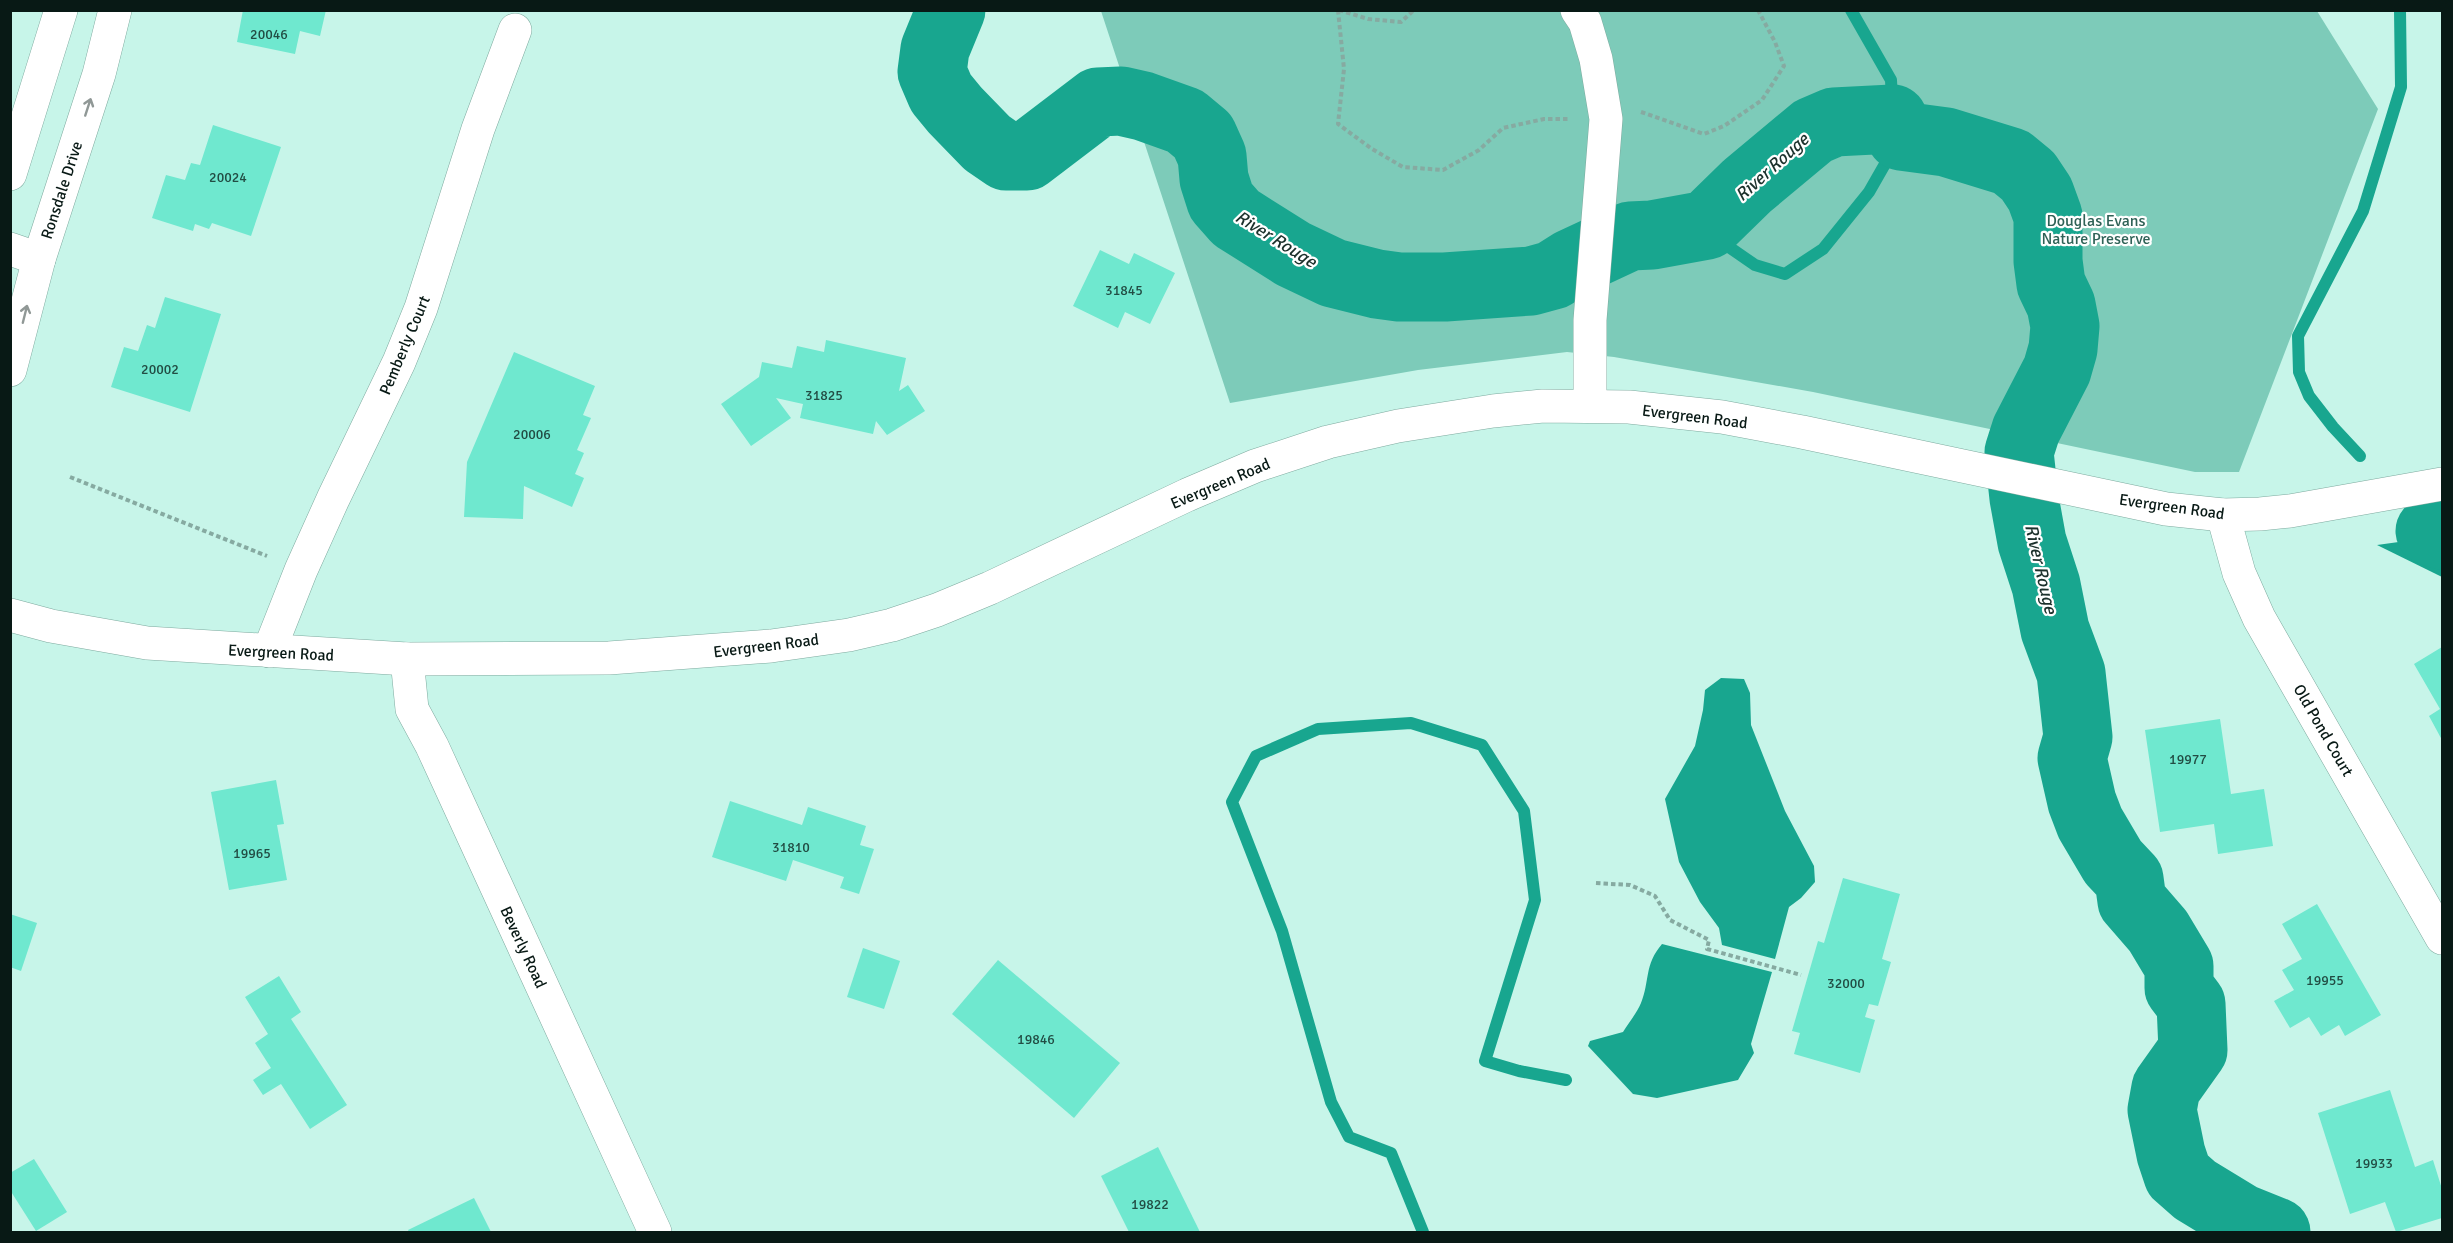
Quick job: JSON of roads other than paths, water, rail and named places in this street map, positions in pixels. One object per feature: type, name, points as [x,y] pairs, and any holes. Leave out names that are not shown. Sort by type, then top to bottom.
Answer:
[{"type":"street","points":[[10,174],[61,10]]},
{"type":"street","name":"Ronsdale Drive","points":[[10,370],[25,254],[99,74],[115,10]]},
{"type":"street","points":[[1577,10],[1585,22],[1596,59],[1606,133],[1590,321],[1590,405]]},
{"type":"street","name":"Pemberly Court","points":[[269,651],[301,570],[399,362],[421,308],[478,129],[515,30]]},
{"type":"street","name":"Evergreen Road","points":[[10,615],[63,628],[147,643],[407,658],[609,658],[771,646],[849,635],[892,625],[937,610],[990,588],[1255,466],[1328,442],[1398,426],[1493,411],[1543,406],[1629,407],[1722,417],[2166,509],[2223,515],[2290,511],[2442,484]]},
{"type":"street","name":"Old Pond Court","points":[[2223,515],[2239,573],[2259,618],[2442,938]]},
{"type":"street","name":"Beverly Road","points":[[407,658],[412,709],[432,746],[656,1233]]},
{"type":"waterway","name":"River Rouge","points":[[951,10],[935,49],[932,72],[941,93],[955,110],[987,143],[1006,156],[1027,156],[1098,102],[1121,101],[1143,106],[1185,121],[1203,136],[1212,156],[1214,179],[1221,201],[1236,218],[1293,254],[1333,273],[1377,284],[1399,287],[1445,287],[1531,281],[1553,275],[1572,263],[1630,236],[1652,235],[1707,225],[1747,186],[1813,131],[1834,122],[1893,119],[1901,136],[1946,142],[2011,162],[2028,176],[2040,194],[2048,216],[2048,261],[2051,284],[2061,305],[2065,326],[2063,349],[2057,370],[2026,430],[2019,452],[2032,542],[2046,585],[2055,630],[2071,673],[2078,737],[2072,758],[2082,802],[2090,823],[2113,862],[2129,879],[2132,901],[2158,931],[2179,966],[2179,988],[2191,1004],[2193,1050],[2166,1088],[2162,1110],[2178,1175],[2195,1190],[2241,1218],[2276,1232]]},
{"type":"waterway","points":[[1851,10],[1891,80],[1893,119]]},
{"type":"waterway","points":[[2360,456],[2309,396],[2299,372],[2298,336],[2363,211],[2401,87],[2400,10]]},
{"type":"waterway","points":[[1707,225],[1726,245],[1755,265],[1785,274],[1823,249],[1869,192],[1901,136]]},
{"type":"waterway","points":[[2430,531],[2442,535]]},
{"type":"waterway","points":[[1423,1232],[1391,1153],[1349,1137],[1331,1102],[1282,931],[1232,802],[1256,756],[1318,729],[1411,723],[1482,745],[1524,811],[1535,900],[1485,1061],[1519,1071],[1566,1080]]},
{"type":"waterway","points":[[2231,1232],[2241,1218]]},
{"type":"park label","name":"Douglas Evans Nature Preserve","points":[[2096,229]]}]
